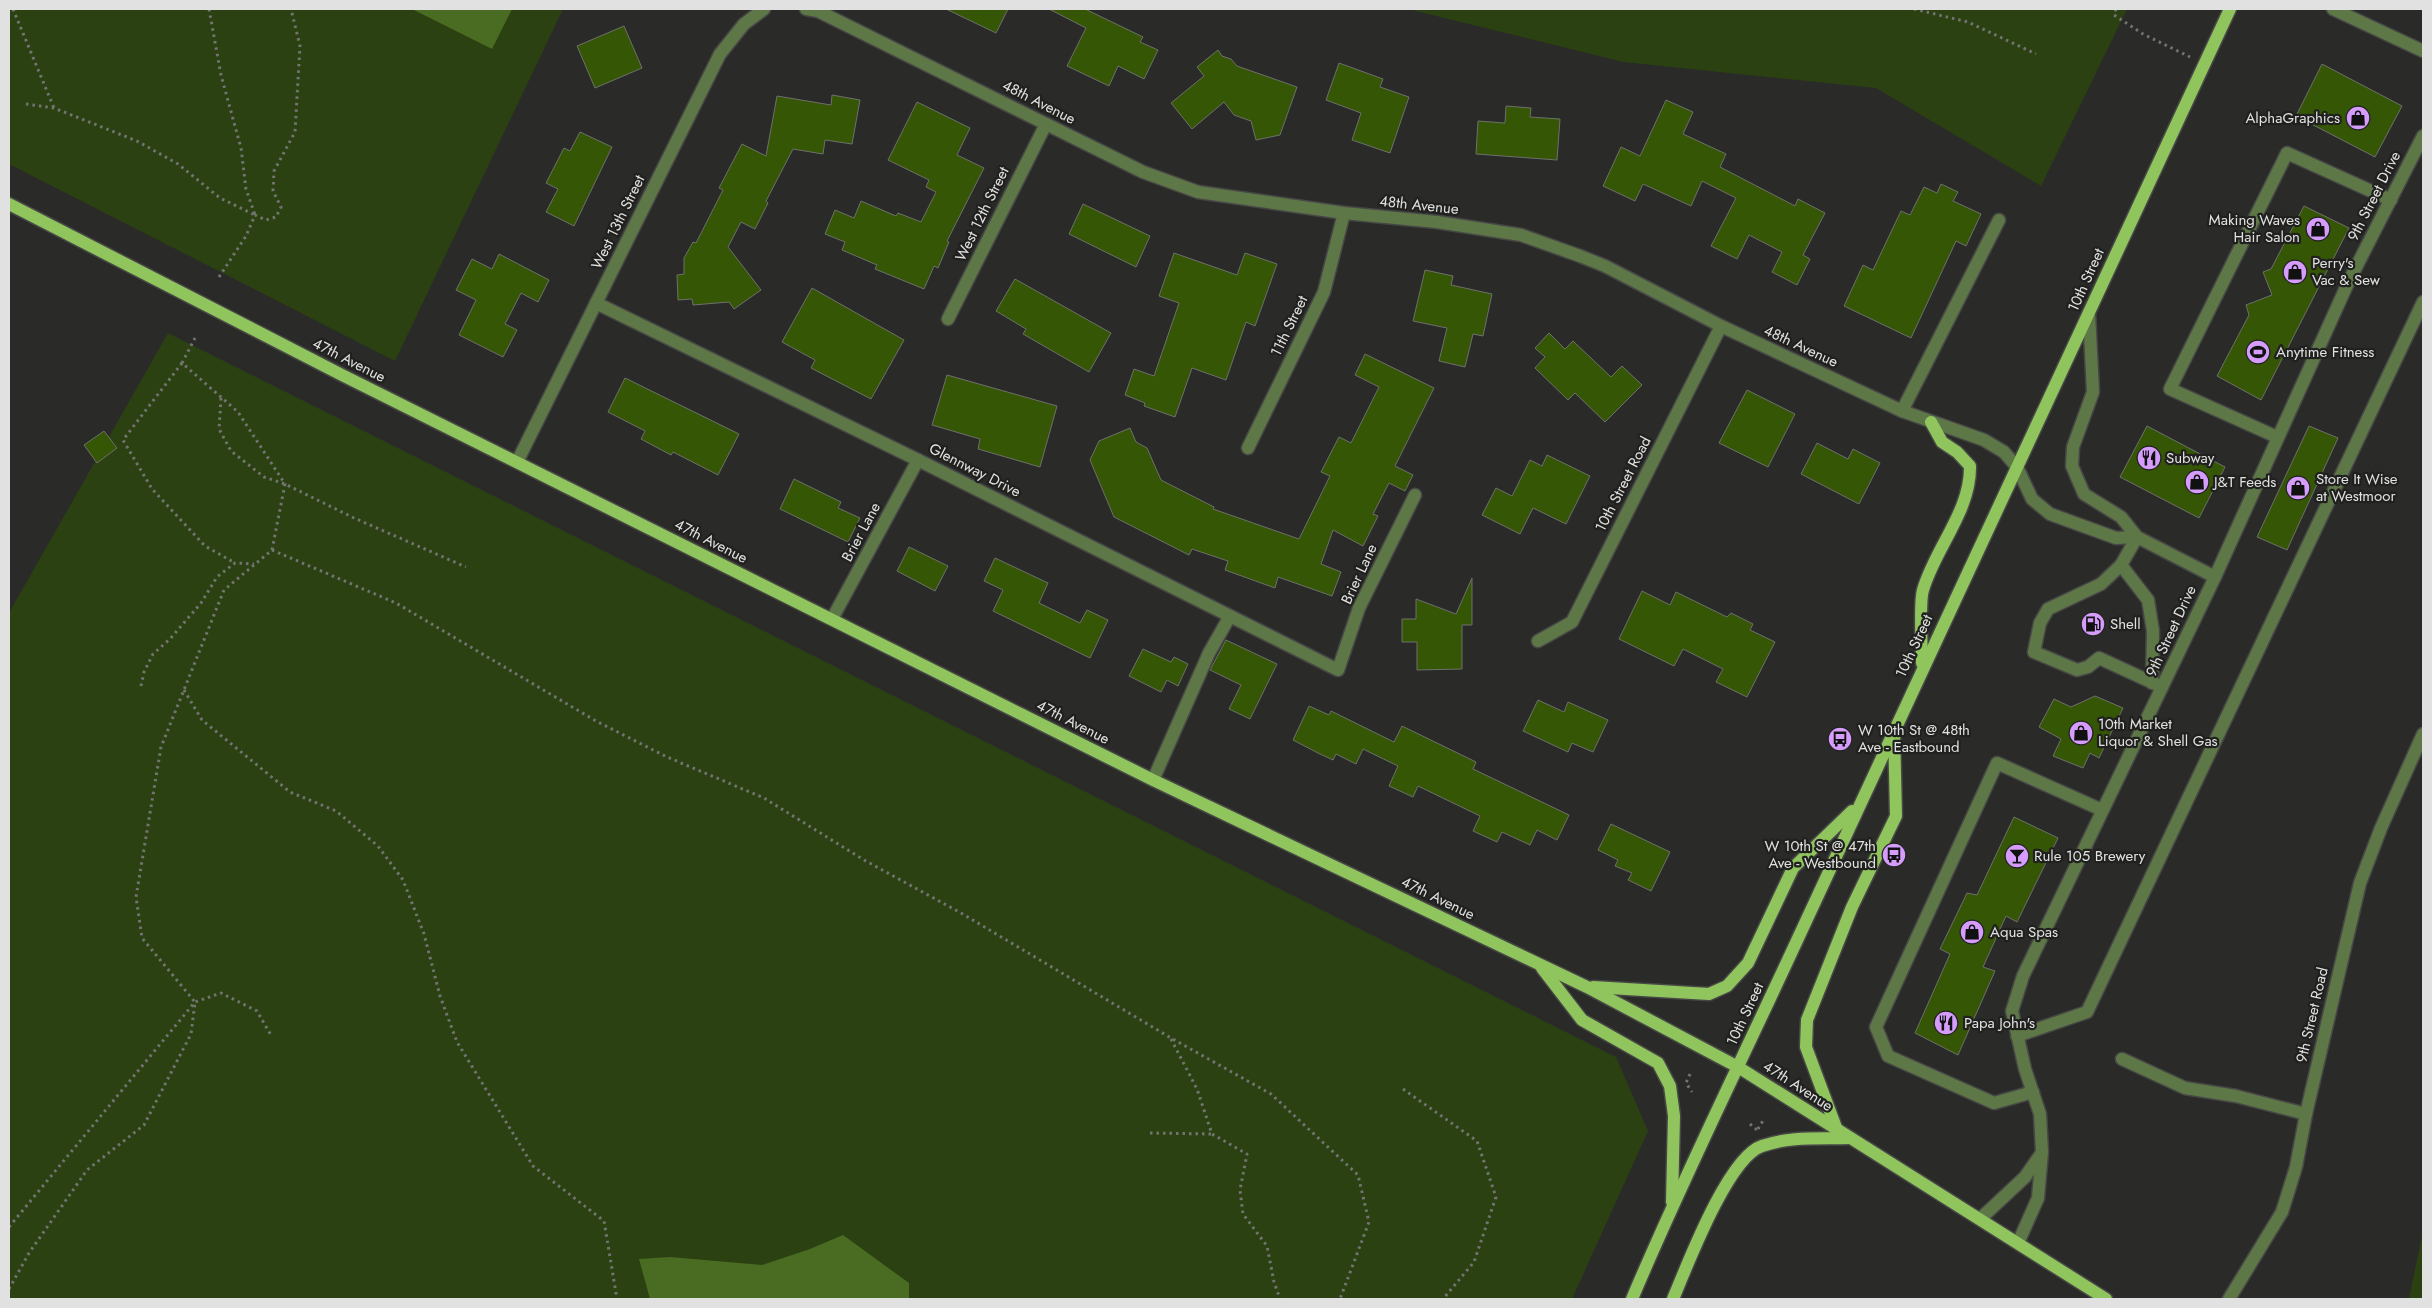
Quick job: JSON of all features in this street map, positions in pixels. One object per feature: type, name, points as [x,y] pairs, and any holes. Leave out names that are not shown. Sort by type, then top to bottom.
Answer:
[{"type":"main road","name":"10th Street","points":[[1632,1299],[1672,1205],[1738,1068],[1894,728],[2230,9]]},
{"type":"main road","name":"47th Avenue","points":[[9,204],[342,375],[1153,780],[1587,987],[1738,1068],[2106,1299]]},
{"type":"main road","points":[[1922,668],[1922,591],[1961,507],[1971,478],[1970,466],[1957,452],[1942,442],[1931,422]]},
{"type":"main road","points":[[1837,1130],[1806,1048],[1807,1020],[1852,907],[1896,816],[1894,728]]},
{"type":"main road","points":[[1587,987],[1709,994],[1727,986],[1748,963],[1793,868],[1858,806]]},
{"type":"main road","points":[[1541,966],[1582,1020],[1658,1063],[1670,1086],[1674,1116],[1672,1205]]},
{"type":"main road","points":[[1673,1299],[1710,1213],[1734,1171],[1760,1146],[1796,1139],[1850,1138]]},
{"type":"street","name":"West 13th Street","points":[[517,462],[720,54],[744,24],[764,9]]},
{"type":"street","name":"48th Avenue","points":[[806,9],[818,11],[900,50],[1143,172],[1198,192],[1344,213],[1436,222],[1521,235],[1605,266],[1721,326],[1902,412],[1984,440],[2004,452],[2017,467],[2032,499],[2050,514],[2116,538],[2137,537]]},
{"type":"street","points":[[2333,9],[2423,51]]},
{"type":"street","name":"West 12th Street","points":[[948,319],[1046,124]]},
{"type":"street","name":"9th Street Drive","points":[[2018,1243],[2038,1198],[2042,1152],[2040,1114],[2012,1011],[2023,976],[2102,810],[2157,685],[2214,577],[2276,437],[2348,283],[2422,144]]},
{"type":"street","points":[[2276,437],[2170,389],[2287,153],[2391,200]]},
{"type":"street","name":"11th Street","points":[[1248,448],[1324,292],[1344,213]]},
{"type":"street","points":[[1902,412],[1999,220]]},
{"type":"street","points":[[2018,1036],[2087,1012],[2423,302]]},
{"type":"street","name":"Glennway Drive","points":[[596,303],[918,460],[1338,670]]},
{"type":"street","points":[[2089,313],[2093,392],[2073,447],[2072,466],[2084,494],[2121,517],[2137,537],[2214,577]]},
{"type":"street","name":"10th Street Road","points":[[1538,641],[1572,622],[1721,326]]},
{"type":"street","name":"Brier Lane","points":[[832,619],[918,460]]},
{"type":"street","name":"Brier Lane","points":[[1338,670],[1359,608],[1415,495]]},
{"type":"street","points":[[2121,565],[2148,600],[2153,631],[2157,685],[2100,658],[2088,667],[2077,670],[2034,652],[2040,623],[2048,609],[2101,584],[2121,565],[2137,537]]},
{"type":"street","points":[[1153,780],[1206,660],[1230,616]]},
{"type":"street","name":"9th Street Road","points":[[2229,1299],[2282,1212],[2296,1167],[2306,1114],[2360,883],[2381,828],[2423,734]]},
{"type":"street","points":[[2033,1092],[1994,1103],[1888,1056],[1876,1027],[1997,763],[2102,810]]},
{"type":"street","points":[[2122,1059],[2185,1088],[2236,1096],[2306,1114]]},
{"type":"street","points":[[1980,1219],[2025,1177],[2042,1152]]},
{"type":"path","points":[[13,9],[54,108]]},
{"type":"path","points":[[209,9],[221,75],[241,148],[246,190],[256,215],[246,236],[219,277]]},
{"type":"path","points":[[26,104],[54,108],[137,141],[178,164],[220,198],[266,220],[276,217],[280,207],[273,191],[274,170],[295,132],[300,46],[291,9]]},
{"type":"path","points":[[1914,9],[1968,22],[2036,54]]},
{"type":"path","points":[[2116,9],[2114,15],[2143,34],[2204,64]]},
{"type":"path","points":[[195,338],[182,363],[122,440],[152,489],[205,546],[235,563],[255,564]]},
{"type":"path","points":[[9,1289],[29,1252],[87,1170],[144,1125],[192,1034],[195,1002],[142,938],[136,898],[161,747],[224,590],[272,550],[285,484],[238,412],[182,363]]},
{"type":"path","points":[[221,397],[219,429],[231,451],[264,477],[285,484],[354,518],[466,566]]},
{"type":"path","points":[[272,550],[396,603],[596,721],[667,757],[764,798],[864,860],[961,913],[1171,1038],[1271,1094],[1358,1175],[1369,1222],[1340,1299]]},
{"type":"path","points":[[141,686],[144,672],[153,654],[170,639],[201,603],[217,577],[235,563]]},
{"type":"path","points":[[184,689],[202,720],[290,792],[336,811],[378,846],[403,880],[424,934],[440,996],[457,1042],[533,1166],[604,1222],[617,1299]]},
{"type":"path","points":[[9,1227],[195,1002],[220,993],[257,1011],[272,1037]]},
{"type":"path","points":[[1171,1038],[1197,1089],[1212,1134]]},
{"type":"path","points":[[1403,1089],[1477,1141],[1496,1197],[1474,1262],[1443,1299]]},
{"type":"path","points":[[1758,1130],[1764,1119]]},
{"type":"path","points":[[1150,1133],[1212,1134],[1247,1154],[1240,1190],[1243,1214],[1267,1246],[1274,1282],[1280,1299]]},
{"type":"shaded area","points":[[9,9],[563,9],[395,361],[9,164]]},
{"type":"shaded area","points":[[412,9],[512,9],[492,49]]},
{"type":"shaded area","points":[[1408,9],[2127,9],[2041,186],[1876,88],[1623,62]]},
{"type":"shaded area","points":[[168,333],[1616,1057],[1648,1131],[1572,1299],[9,1299],[9,613]]},
{"type":"shaded area","points":[[2423,1231],[2423,1299],[2409,1299]]},
{"type":"shaded area","points":[[843,1235],[909,1283],[909,1299],[650,1299],[639,1259],[670,1257],[762,1265],[810,1249]]},
{"type":"building","points":[[946,9],[1008,9],[996,33]]},
{"type":"building","points":[[1049,9],[1085,9],[1143,37],[1140,42],[1158,50],[1144,79],[1118,66],[1109,86],[1067,66],[1086,28]]},
{"type":"building","points":[[624,26],[642,68],[595,88],[577,46]]},
{"type":"building","points":[[1218,50],[1222,56],[1231,59],[1237,66],[1297,87],[1280,135],[1256,140],[1251,121],[1234,115],[1224,102],[1192,129],[1171,103],[1204,76],[1197,67]]},
{"type":"building","points":[[1339,63],[1383,79],[1380,87],[1409,97],[1390,153],[1352,140],[1361,113],[1326,100]]},
{"type":"building","points":[[2322,64],[2402,106],[2375,157],[2296,116]]},
{"type":"building","points":[[832,95],[860,100],[852,144],[825,140],[823,154],[793,149],[766,201],[768,203],[755,229],[741,222],[728,247],[761,290],[734,309],[729,302],[693,305],[692,299],[678,300],[677,275],[684,274],[684,258],[693,242],[696,243],[723,190],[719,188],[742,144],[766,156],[777,96],[831,105]]},
{"type":"building","points":[[1666,100],[1693,112],[1683,134],[1726,154],[1720,167],[1795,206],[1798,199],[1825,213],[1803,255],[1810,259],[1797,285],[1772,272],[1782,252],[1749,235],[1737,259],[1711,246],[1736,198],[1702,181],[1691,206],[1643,184],[1635,201],[1603,186],[1621,147],[1640,156]]},
{"type":"building","points":[[917,102],[970,128],[957,155],[984,168],[947,241],[949,242],[938,268],[934,266],[924,289],[875,269],[877,265],[842,250],[845,242],[825,234],[835,210],[854,218],[861,201],[896,216],[898,213],[921,222],[936,192],[926,187],[929,180],[888,160]]},
{"type":"building","points":[[1506,106],[1531,108],[1530,117],[1560,119],[1557,160],[1476,154],[1478,121],[1505,123]]},
{"type":"building","points":[[580,132],[612,147],[574,226],[546,212],[558,189],[546,183],[564,148],[570,151]]},
{"type":"building","points":[[1941,184],[1958,192],[1953,201],[1981,214],[1966,246],[1956,241],[1911,338],[1844,306],[1863,265],[1873,270],[1901,211],[1910,215],[1924,187],[1937,193]]},
{"type":"building","points":[[1083,204],[1150,236],[1136,267],[1069,234]]},
{"type":"building","points":[[2304,206],[2349,228],[2261,400],[2217,376],[2249,315],[2246,305],[2272,295],[2263,272],[2271,269]]},
{"type":"building","points":[[1174,253],[1237,275],[1245,253],[1277,264],[1255,326],[1246,322],[1226,380],[1192,368],[1175,417],[1144,406],[1145,403],[1125,395],[1134,369],[1154,376],[1179,303],[1159,296]]},
{"type":"building","points":[[499,254],[549,280],[538,302],[521,293],[505,324],[517,330],[503,357],[459,335],[476,300],[456,290],[472,259],[492,269]]},
{"type":"building","points":[[1425,270],[1453,276],[1451,285],[1492,294],[1483,336],[1473,334],[1465,367],[1439,361],[1447,328],[1413,321]]},
{"type":"building","points":[[1015,279],[1111,333],[1089,372],[1023,334],[1026,329],[996,311]]},
{"type":"building","points":[[812,288],[904,340],[871,399],[811,368],[815,360],[782,342]]},
{"type":"building","points":[[1549,333],[1565,349],[1573,341],[1611,377],[1622,366],[1642,385],[1605,422],[1575,393],[1568,400],[1535,368],[1545,357],[1535,348]]},
{"type":"building","points":[[1365,354],[1434,388],[1395,466],[1413,475],[1405,491],[1389,483],[1373,514],[1378,516],[1363,546],[1333,530],[1321,564],[1341,572],[1332,596],[1278,577],[1275,588],[1225,570],[1228,561],[1192,549],[1189,555],[1114,517],[1090,460],[1099,441],[1130,428],[1136,442],[1147,448],[1161,480],[1214,507],[1213,509],[1299,539],[1330,476],[1321,472],[1339,437],[1351,443],[1379,387],[1355,375]]},
{"type":"building","points":[[947,375],[1057,406],[1040,467],[978,449],[980,439],[932,425]]},
{"type":"building","points":[[625,378],[739,434],[718,475],[673,452],[671,455],[641,439],[645,431],[608,412]]},
{"type":"building","points":[[1747,390],[1795,414],[1768,467],[1719,443]]},
{"type":"building","points":[[2147,426],[2225,467],[2199,518],[2120,477]]},
{"type":"building","name":"Store It Wise at Westmoor","points":[[2309,426],[2338,438],[2287,550],[2257,537]]},
{"type":"building","points":[[104,431],[117,448],[97,463],[84,445]]},
{"type":"building","points":[[1817,443],[1848,459],[1853,449],[1880,463],[1859,504],[1801,474]]},
{"type":"building","points":[[1547,455],[1590,476],[1566,524],[1533,508],[1520,534],[1482,515],[1496,488],[1512,496],[1530,460],[1542,466]]},
{"type":"building","points":[[794,479],[841,502],[838,508],[860,518],[848,542],[780,509]]},
{"type":"building","points":[[909,547],[948,566],[935,591],[897,571]]},
{"type":"building","points":[[995,558],[1048,583],[1039,603],[1080,623],[1087,610],[1108,620],[1090,658],[993,611],[1003,590],[984,581]]},
{"type":"building","points":[[1472,578],[1472,625],[1462,625],[1462,669],[1417,670],[1417,642],[1402,642],[1402,619],[1416,619],[1416,599],[1456,614]]},
{"type":"building","points":[[1642,591],[1670,605],[1676,592],[1727,617],[1731,613],[1753,624],[1750,630],[1775,642],[1747,697],[1716,682],[1723,669],[1683,649],[1674,666],[1619,639]]},
{"type":"building","points":[[1226,640],[1277,664],[1250,719],[1229,709],[1241,685],[1210,670]]},
{"type":"building","points":[[1143,649],[1171,662],[1174,657],[1188,664],[1178,686],[1167,680],[1161,692],[1129,676]]},
{"type":"building","name":"10th Market Liquor & Shell Gas","points":[[2095,696],[2123,708],[2099,758],[2090,753],[2083,768],[2053,756],[2061,739],[2039,727],[2054,699],[2071,707]]},
{"type":"building","points":[[1538,700],[1564,712],[1568,702],[1608,720],[1593,752],[1572,743],[1568,752],[1523,731]]},
{"type":"building","points":[[1309,706],[1329,715],[1331,711],[1394,742],[1402,726],[1476,762],[1473,769],[1569,815],[1557,840],[1537,830],[1530,845],[1502,832],[1497,842],[1473,831],[1480,816],[1418,786],[1413,797],[1389,786],[1398,766],[1363,749],[1356,764],[1336,754],[1333,760],[1293,740]]},
{"type":"building","points":[[2014,817],[2058,838],[2017,922],[2006,916],[1983,967],[1995,971],[1958,1055],[1915,1033],[1950,954],[1940,949],[1967,893],[1977,895]]},
{"type":"building","points":[[1611,824],[1670,852],[1651,891],[1628,880],[1632,873],[1615,866],[1618,860],[1598,850]]},
{"type":"place","name":"AlphaGraphics","points":[[2358,118]]},
{"type":"place","name":"Making Waves Hair Salon","points":[[2318,229]]},
{"type":"place","name":"Perry's Vac & Sew","points":[[2295,272]]},
{"type":"place","name":"Anytime Fitness","points":[[2258,352]]},
{"type":"place","name":"Subway","points":[[2149,458]]},
{"type":"place","name":"J&T Feeds","points":[[2197,482]]},
{"type":"place","name":"Store It Wise at Westmoor","points":[[2298,488]]},
{"type":"place","name":"Shell","points":[[2093,624]]},
{"type":"place","name":"10th Market Liquor & Shell Gas","points":[[2081,733]]},
{"type":"place","name":"W 10th St @ 48th Ave - Eastbound","points":[[1840,739]]},
{"type":"place","name":"W 10th St @ 47th Ave - Westbound","points":[[1894,855]]},
{"type":"place","name":"Rule 105 Brewery","points":[[2017,856]]},
{"type":"place","name":"Aqua Spas","points":[[1972,932]]},
{"type":"place","name":"Papa John's","points":[[1946,1023]]}]
